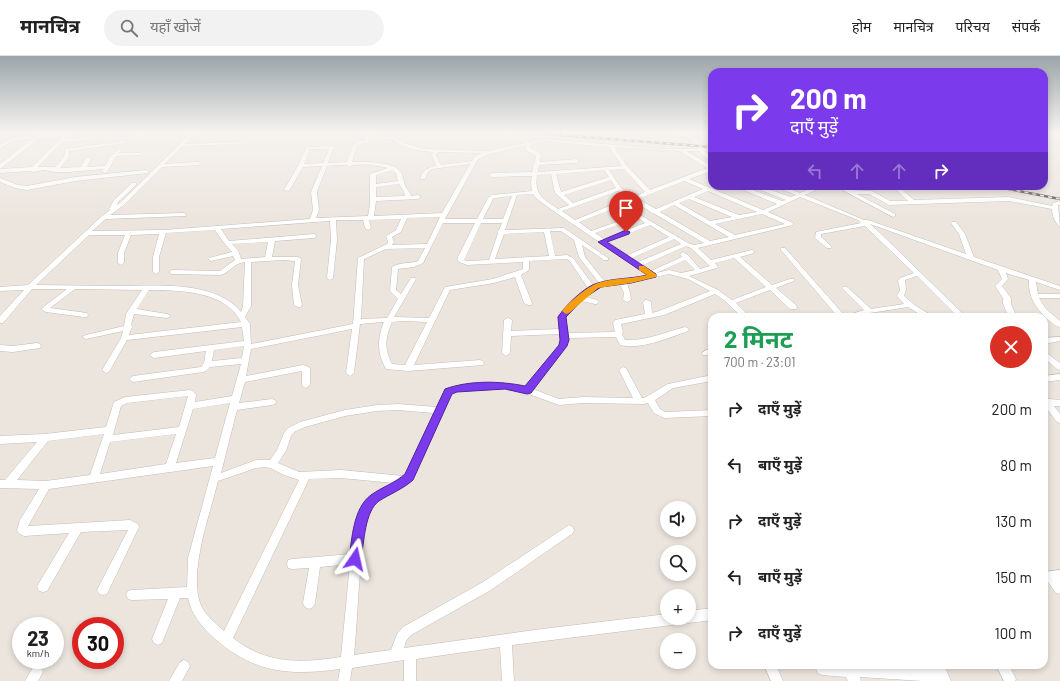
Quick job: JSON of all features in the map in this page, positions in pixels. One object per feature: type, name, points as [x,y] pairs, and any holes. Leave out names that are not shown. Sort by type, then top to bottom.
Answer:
[{"type":"street","points":[[0,167],[9,161]]},
{"type":"street","points":[[32,170],[40,161]]},
{"type":"street","points":[[54,170],[62,161]]},
{"type":"street","points":[[83,169],[87,161]]},
{"type":"street","points":[[103,176],[110,161]]},
{"type":"street","points":[[107,215],[116,201],[157,161]]},
{"type":"street","points":[[0,321],[30,287],[87,233],[122,204],[165,161]]},
{"type":"street","points":[[287,190],[303,161]]},
{"type":"street","points":[[313,220],[316,210],[314,192],[327,161]]},
{"type":"street","points":[[437,161],[439,167]]},
{"type":"street","points":[[574,161],[537,164],[534,174],[535,192],[539,198],[637,266],[651,274],[668,272],[682,275],[716,291],[732,302],[742,313]]},
{"type":"street","points":[[621,161],[649,194]]},
{"type":"street","points":[[698,161],[708,167]]},
{"type":"street","points":[[423,178],[427,170],[473,162]]},
{"type":"street","points":[[402,299],[393,291],[395,267],[418,264],[422,260],[442,218],[473,162]]},
{"type":"street","points":[[164,166],[198,164]]},
{"type":"street","points":[[301,166],[373,164],[393,168],[400,175],[403,188],[407,192],[408,197]]},
{"type":"street","points":[[0,171],[44,168],[54,170],[106,167]]},
{"type":"street","points":[[492,175],[553,173],[625,167]]},
{"type":"street","points":[[368,228],[368,218],[372,199],[373,174],[393,168]]},
{"type":"street","points":[[606,169],[619,189],[654,212],[709,243]]},
{"type":"street","points":[[574,222],[708,170]]},
{"type":"street","points":[[0,180],[17,187],[27,188],[59,181],[146,172]]},
{"type":"street","points":[[702,172],[708,174]]},
{"type":"street","points":[[553,173],[557,191],[572,205]]},
{"type":"street","points":[[560,195],[612,178]]},
{"type":"street","points":[[684,179],[708,189]]},
{"type":"street","points":[[373,186],[402,182]]},
{"type":"street","points":[[557,211],[619,189]]},
{"type":"street","points":[[654,212],[708,189]]},
{"type":"street","points":[[693,247],[791,224],[710,190]]},
{"type":"street","points":[[747,190],[781,203]]},
{"type":"street","points":[[764,190],[790,200]]},
{"type":"street","points":[[788,190],[860,219],[971,259],[1060,288]]},
{"type":"street","points":[[710,224],[763,212],[812,190]]},
{"type":"street","points":[[847,190],[893,214]]},
{"type":"street","points":[[899,190],[914,203]]},
{"type":"street","points":[[535,192],[492,196],[478,221],[460,260],[464,263],[491,262],[564,256],[570,258],[592,288]]},
{"type":"street","points":[[851,192],[870,192],[889,203],[1009,199],[1054,208]]},
{"type":"street","points":[[491,262],[500,232],[515,194]]},
{"type":"street","points":[[689,196],[738,217]]},
{"type":"street","points":[[372,199],[418,197]]},
{"type":"street","points":[[674,203],[734,237]]},
{"type":"street","points":[[1054,208],[1055,204],[1060,203]]},
{"type":"street","points":[[620,205],[693,247],[711,262],[715,268],[682,275]]},
{"type":"street","points":[[1054,208],[1060,224]]},
{"type":"street","points":[[107,215],[184,215]]},
{"type":"street","points":[[590,233],[638,216]]},
{"type":"street","points":[[386,248],[391,243],[389,236],[399,231],[404,217]]},
{"type":"street","points":[[87,233],[128,234],[333,219],[404,217],[504,221]]},
{"type":"street","points":[[330,278],[334,240],[333,219]]},
{"type":"street","points":[[860,219],[867,224],[958,313]]},
{"type":"street","points":[[602,242],[650,223]]},
{"type":"street","points":[[954,223],[962,234],[971,259]]},
{"type":"street","points":[[829,247],[818,238],[818,233],[867,224]]},
{"type":"street","points":[[217,228],[227,243],[234,248],[238,261]]},
{"type":"street","points":[[500,232],[562,229],[606,259]]},
{"type":"street","points":[[548,230],[552,257]]},
{"type":"street","points":[[156,272],[156,257],[163,232]]},
{"type":"street","points":[[121,263],[121,253],[128,234]]},
{"type":"street","points":[[227,243],[314,236]]},
{"type":"street","points":[[626,258],[674,237]]},
{"type":"street","points":[[268,260],[272,239]]},
{"type":"street","points":[[577,239],[582,257],[603,284]]},
{"type":"street","points":[[637,266],[686,244]]},
{"type":"street","points":[[350,373],[357,324],[361,258],[386,248],[429,246]]},
{"type":"street","points":[[677,248],[699,271]]},
{"type":"street","points":[[783,249],[839,313]]},
{"type":"street","points":[[640,252],[651,260]]},
{"type":"street","points":[[711,262],[752,252]]},
{"type":"street","points":[[212,259],[236,253]]},
{"type":"street","points":[[735,256],[793,307]]},
{"type":"street","points":[[172,272],[221,274],[228,266],[238,261],[283,258],[298,259],[295,285],[298,305]]},
{"type":"street","points":[[527,390],[563,346],[564,334],[562,317],[592,288],[603,284],[623,282],[651,274],[687,258]]},
{"type":"street","points":[[408,368],[431,320],[449,288],[494,281],[517,274],[526,270],[526,259]]},
{"type":"street","points":[[244,320],[247,306],[248,261]]},
{"type":"street","points":[[1001,269],[1005,279],[998,286],[1007,298],[1007,304],[1011,313]]},
{"type":"street","points":[[517,274],[528,303]]},
{"type":"street","points":[[918,274],[901,280],[903,290],[900,296],[909,305],[923,313]]},
{"type":"street","points":[[413,279],[390,320],[382,344],[388,366],[393,368],[408,368],[480,363]]},
{"type":"street","points":[[1032,279],[1034,296],[1042,310],[1046,313]]},
{"type":"street","points":[[732,302],[792,280]]},
{"type":"street","points":[[623,282],[627,300]]},
{"type":"street","points":[[0,289],[30,287],[185,289],[214,296],[232,306],[244,320],[248,331],[248,345],[193,558],[192,581],[195,604],[200,614],[211,627],[226,640],[262,662],[288,667],[313,667],[660,621]]},
{"type":"street","points":[[74,287],[45,309],[84,315]]},
{"type":"street","points":[[106,370],[125,338],[132,311],[147,288]]},
{"type":"street","points":[[845,288],[869,311]]},
{"type":"street","points":[[685,329],[648,341],[622,343],[618,334],[617,324],[618,322],[670,310],[716,291]]},
{"type":"street","points":[[1034,296],[1060,296]]},
{"type":"street","points":[[581,298],[595,302]]},
{"type":"street","points":[[647,302],[649,316]]},
{"type":"street","points":[[862,313],[909,305]]},
{"type":"street","points":[[132,311],[167,316]]},
{"type":"street","points":[[1048,315],[1060,325]]},
{"type":"street","points":[[125,338],[244,320]]},
{"type":"street","points":[[154,355],[248,345],[357,324],[390,320],[431,320]]},
{"type":"street","points":[[506,353],[508,320]]},
{"type":"street","points":[[86,337],[129,326]]},
{"type":"street","points":[[508,334],[618,334]]},
{"type":"street","points":[[1048,340],[1060,339]]},
{"type":"street","points":[[0,348],[13,349],[37,346]]},
{"type":"street","points":[[132,379],[203,369],[208,364],[210,348]]},
{"type":"street","points":[[1048,357],[1060,367]]},
{"type":"street","points":[[208,364],[244,361]]},
{"type":"street","points":[[240,380],[303,368],[306,369],[306,385]]},
{"type":"street","points":[[623,370],[639,401]]},
{"type":"street","points":[[1048,378],[1060,377]]},
{"type":"street","points":[[344,681],[348,663],[355,559],[363,517],[367,507],[374,499],[406,480],[413,471],[447,393],[452,389],[505,386],[527,390],[558,402],[583,400],[639,401],[650,400],[662,390],[671,386],[708,379]]},
{"type":"street","points":[[94,478],[109,435],[116,405],[122,401],[188,393],[192,395],[190,406],[170,468]]},
{"type":"street","points":[[650,400],[657,411],[664,415],[708,413]]},
{"type":"street","points":[[1048,401],[1060,403]]},
{"type":"street","points":[[190,406],[272,402]]},
{"type":"street","points":[[1048,405],[1060,420]]},
{"type":"street","points":[[272,464],[279,454],[287,435],[291,430],[312,421],[378,408],[398,407],[439,410]]},
{"type":"street","points":[[0,440],[182,430]]},
{"type":"street","points":[[4,484],[45,438]]},
{"type":"street","points":[[4,484],[46,485],[219,462]]},
{"type":"street","points":[[214,479],[256,464],[272,464],[293,475],[306,476],[341,474],[406,480]]},
{"type":"street","points":[[226,640],[306,476]]},
{"type":"street","points":[[46,485],[24,523],[22,530],[27,532],[130,525],[134,527],[103,590]]},
{"type":"street","points":[[43,587],[77,529]]},
{"type":"street","points":[[395,656],[401,638],[407,631],[492,583],[569,530]]},
{"type":"street","points":[[292,564],[355,559]]},
{"type":"street","points":[[309,603],[315,562]]},
{"type":"street","points":[[1051,576],[1060,589]]},
{"type":"street","points":[[132,595],[193,592]]},
{"type":"street","points":[[158,639],[176,593]]},
{"type":"street","points":[[696,616],[708,615]]},
{"type":"street","points":[[506,640],[508,681]]},
{"type":"street","points":[[410,654],[410,681]]},
{"type":"street","points":[[175,681],[184,666]]},
{"type":"street","points":[[772,669],[777,681]]},
{"type":"street","points":[[822,669],[852,676],[862,669]]},
{"type":"street","points":[[876,669],[942,674]]},
{"type":"street","points":[[1004,669],[1010,679]]},
{"type":"railway","points":[[1014,190],[1060,199]]},
{"type":"slow traffic","points":[[566,311],[595,286],[631,281],[653,275],[641,268]]},
{"type":"route","points":[[355,559],[363,517],[367,507],[374,499],[402,483],[409,477],[448,391],[456,388],[505,386],[527,390],[563,346],[563,314],[595,286],[631,281],[653,275],[602,242],[626,232]]}]
